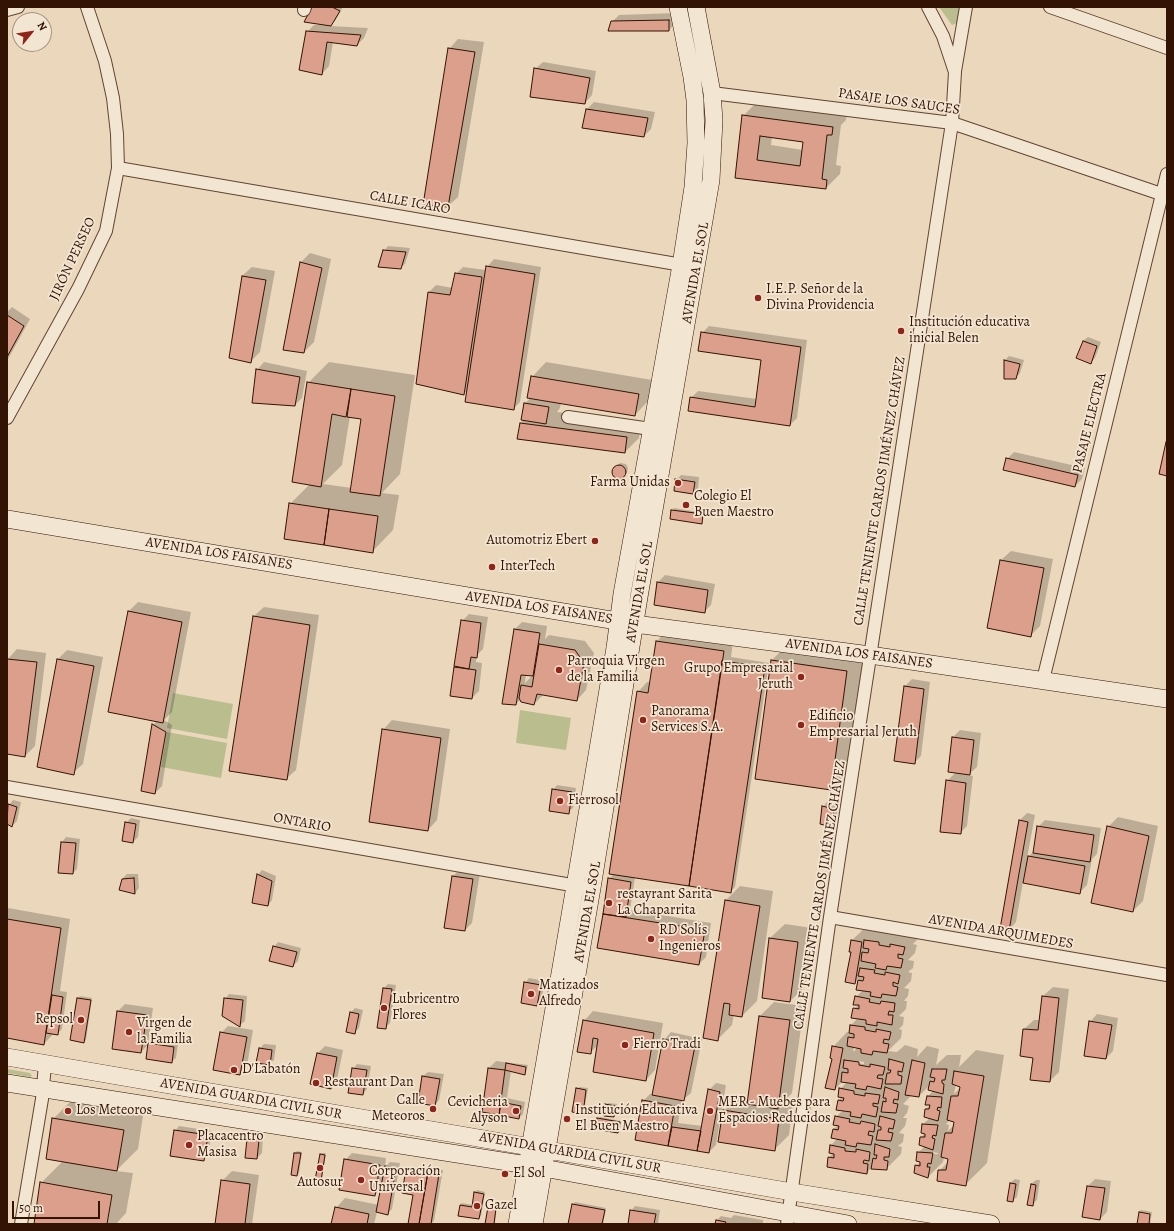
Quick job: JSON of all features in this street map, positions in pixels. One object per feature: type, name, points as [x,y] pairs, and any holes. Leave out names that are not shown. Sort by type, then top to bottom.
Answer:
[{"type":"main road","name":"AVENIDA EL SOL","points":[[534,1224],[535,1166],[530,1146],[576,886],[627,622],[689,266],[696,143],[695,100],[678,7]]},
{"type":"main road","name":"AVENIDA EL SOL","points":[[517,1224],[535,1166],[547,1149],[592,888],[651,429],[689,266],[711,180],[714,120],[712,93],[696,7]]},
{"type":"main road","name":"AVENIDA LOS FAISANES","points":[[7,519],[627,622],[870,655],[1167,699]]},
{"type":"main road","name":"AVENIDA GUARDIA CIVIL SUR","points":[[7,1057],[792,1192],[992,1224]]},
{"type":"main road","points":[[544,1066],[560,1070]]},
{"type":"main road","name":"AVENIDA GUARDIA CIVIL SUR","points":[[7,1083],[535,1166],[630,1183],[788,1219],[848,1224]]},
{"type":"street","points":[[7,10],[18,7]]},
{"type":"street","name":"JIRÓN PERSEO","points":[[7,418],[78,289],[106,231],[118,168],[117,134],[113,98],[105,61],[87,7]]},
{"type":"street","name":"CALLE TENIENTE CARLOS JIMÉNEZ CHÁVEZ","points":[[928,7],[943,36],[955,72]]},
{"type":"street","name":"CALLE TENIENTE CARLOS JIMÉNEZ CHÁVEZ","points":[[788,1219],[830,917],[952,123],[955,72],[966,7]]},
{"type":"street","points":[[1050,7],[1167,48]]},
{"type":"street","name":"PASAJE LOS SAUCES","points":[[712,93],[952,123],[1164,195]]},
{"type":"street","name":"CALLE ICARO","points":[[118,168],[689,266]]},
{"type":"street","name":"PASAJE ELECTRA","points":[[1043,680],[1164,195],[1167,174]]},
{"type":"street","points":[[568,417],[651,429]]},
{"type":"street","name":"ONTARIO","points":[[7,787],[592,888]]},
{"type":"street","name":"AVENIDA ARQUIMEDES","points":[[830,917],[1167,976]]},
{"type":"street","points":[[21,1224],[43,1089],[45,1064]]},
{"type":"green space","points":[[939,7],[960,7],[957,23],[952,25]]},
{"type":"green space","points":[[173,693],[233,704],[227,739],[167,728]]},
{"type":"green space","points":[[520,710],[571,718],[566,750],[516,743]]},
{"type":"green space","points":[[167,732],[227,743],[221,778],[161,767]]},
{"type":"green space","points":[[7,1069],[30,1073],[32,1076],[29,1077],[7,1073]]},
{"type":"building","points":[[312,7],[332,7],[340,11],[331,26],[304,22]]},
{"type":"building","points":[[669,20],[669,31],[608,31],[611,21]]},
{"type":"building","points":[[306,31],[361,35],[357,46],[327,42],[322,75],[299,70]]},
{"type":"building","points":[[448,48],[475,52],[448,207],[423,205]]},
{"type":"building","points":[[534,68],[590,78],[585,104],[530,97]]},
{"type":"building","points":[[586,109],[648,118],[644,137],[582,128]]},
{"type":"building","points":[[742,115],[833,127],[832,135],[827,135],[822,179],[827,180],[826,189],[735,178]],"holes":[[[760,136],[803,142],[800,166],[757,160]]]},
{"type":"building","points":[[383,250],[406,252],[401,269],[378,267]]},
{"type":"building","points":[[300,262],[322,268],[304,353],[283,350]]},
{"type":"building","points":[[486,266],[535,274],[514,410],[465,402]]},
{"type":"building","points":[[455,273],[482,277],[464,395],[416,384],[428,292],[450,295]]},
{"type":"building","points":[[242,276],[266,280],[251,363],[229,358]]},
{"type":"building","points":[[7,315],[24,326],[7,357]]},
{"type":"building","points":[[701,332],[801,347],[790,426],[688,411],[690,397],[755,407],[761,360],[698,351]]},
{"type":"building","points":[[1083,341],[1097,346],[1091,364],[1076,358]]},
{"type":"building","points":[[1004,360],[1020,364],[1016,379],[1004,379]]},
{"type":"building","points":[[256,369],[300,377],[295,406],[252,403]]},
{"type":"building","points":[[531,376],[639,394],[635,416],[527,398]]},
{"type":"building","points":[[307,382],[351,389],[346,417],[332,414],[321,487],[292,482]]},
{"type":"building","points":[[351,389],[395,396],[380,496],[350,492],[361,419],[347,417]]},
{"type":"building","points":[[524,403],[549,407],[546,424],[521,420]]},
{"type":"building","points":[[520,423],[627,437],[625,453],[517,439]]},
{"type":"building","points":[[1167,442],[1167,476],[1159,474]]},
{"type":"building","points":[[1006,458],[1078,475],[1075,487],[1003,470]]},
{"type":"building","points":[[619,465],[624,467],[626,472],[624,477],[619,479],[614,477],[612,472],[614,467]]},
{"type":"building","points":[[675,479],[695,482],[693,494],[674,491]]},
{"type":"building","points":[[289,503],[329,509],[324,545],[284,539]]},
{"type":"building","points":[[329,509],[378,516],[373,553],[324,545]]},
{"type":"building","points":[[671,510],[703,514],[702,524],[670,519]]},
{"type":"building","points":[[1000,560],[1044,568],[1031,637],[987,628]]},
{"type":"building","points":[[657,582],[708,590],[705,613],[654,605]]},
{"type":"building","points":[[128,611],[182,622],[163,723],[108,712]]},
{"type":"building","points":[[253,616],[310,625],[287,780],[229,771]]},
{"type":"building","points":[[461,620],[481,623],[477,658],[471,657],[469,669],[454,666]]},
{"type":"building","points":[[514,629],[540,633],[533,676],[521,675],[516,705],[502,704]]},
{"type":"building","points":[[656,641],[724,651],[689,886],[609,874],[637,691],[648,693]]},
{"type":"building","name":"Parroquia Virgen de la Familia","points":[[539,644],[575,650],[584,663],[577,701],[537,694],[534,705],[521,702],[519,698],[521,685],[532,687]]},
{"type":"building","points":[[7,659],[37,662],[25,757],[7,754]]},
{"type":"building","points":[[57,659],[94,666],[74,775],[37,767]]},
{"type":"building","name":"Edificio Empresarial Jeruth","points":[[771,660],[847,671],[831,790],[755,779]]},
{"type":"building","points":[[722,661],[765,667],[731,893],[689,886]]},
{"type":"building","points":[[454,667],[476,670],[472,699],[450,696]]},
{"type":"building","points":[[904,686],[924,689],[915,764],[894,761]]},
{"type":"building","points":[[152,724],[166,732],[155,794],[141,791]]},
{"type":"building","points":[[382,729],[441,738],[428,831],[369,822]]},
{"type":"building","points":[[952,737],[974,740],[970,775],[948,772]]},
{"type":"building","points":[[946,780],[966,783],[961,834],[940,832]]},
{"type":"building","name":"Fierrosol","points":[[552,789],[572,792],[569,814],[549,811]]},
{"type":"building","points":[[8,804],[17,807],[12,827],[7,824]]},
{"type":"building","points":[[822,806],[834,809],[832,827],[820,824]]},
{"type":"building","points":[[1019,820],[1028,822],[1009,931],[1000,929]]},
{"type":"building","points":[[125,822],[136,824],[133,843],[122,841]]},
{"type":"building","points":[[1037,826],[1094,835],[1090,862],[1033,853]]},
{"type":"building","points":[[1107,826],[1149,836],[1133,912],[1091,903]]},
{"type":"building","points":[[61,842],[76,843],[73,874],[58,873]]},
{"type":"building","points":[[1028,856],[1085,866],[1080,894],[1023,883]]},
{"type":"building","points":[[257,874],[272,881],[268,906],[252,903]]},
{"type":"building","points":[[452,876],[473,879],[465,931],[444,928]]},
{"type":"building","points":[[134,878],[135,894],[119,890],[122,879]]},
{"type":"building","points":[[608,878],[631,882],[626,917],[603,914]]},
{"type":"building","points":[[725,900],[760,906],[742,1017],[729,1015],[730,1004],[724,1003],[718,1041],[703,1038]]},
{"type":"building","name":"RD Solís Ingenieros","points":[[603,914],[705,930],[699,965],[597,948]]},
{"type":"building","points":[[7,919],[61,928],[44,1045],[7,1038]]},
{"type":"building","points":[[769,938],[798,942],[790,1002],[762,998]]},
{"type":"building","points":[[851,940],[862,942],[855,984],[845,982],[851,952],[849,952]]},
{"type":"building","points":[[864,940],[879,942],[879,945],[890,947],[890,944],[905,947],[903,955],[898,954],[898,958],[903,959],[901,968],[887,966],[886,970],[875,968],[876,964],[861,961],[862,952],[868,953],[869,949],[863,948]]},
{"type":"building","points":[[273,946],[297,952],[293,967],[269,961]]},
{"type":"building","points":[[860,968],[875,970],[874,973],[885,975],[885,972],[900,975],[898,984],[893,982],[893,986],[898,987],[896,996],[882,994],[881,998],[870,996],[871,992],[856,990],[858,980],[863,981],[864,977],[858,976]]},
{"type":"building","name":"Matizados Alfredo","points":[[524,982],[541,985],[537,1006],[521,1003]]},
{"type":"building","name":"Lubricentro Flores","points":[[383,988],[392,989],[386,1029],[377,1028]]},
{"type":"building","points":[[52,995],[63,997],[58,1035],[46,1033]]},
{"type":"building","points":[[855,996],[870,999],[869,1002],[880,1004],[881,1001],[895,1003],[894,1012],[889,1011],[888,1015],[893,1015],[892,1025],[877,1022],[877,1026],[866,1024],[866,1020],[851,1018],[853,1008],[859,1009],[859,1005],[853,1005]]},
{"type":"building","points":[[1042,996],[1059,998],[1050,1082],[1030,1080],[1033,1058],[1020,1056],[1023,1029],[1038,1030]]},
{"type":"building","name":"Repsol","points":[[77,998],[91,1000],[84,1043],[70,1040]]},
{"type":"building","points":[[224,998],[243,1000],[240,1027],[222,1016]]},
{"type":"building","name":"Virgen de la Familia","points":[[117,1011],[147,1015],[141,1053],[112,1049]]},
{"type":"building","name":"Lubricentro Flores","points":[[350,1012],[359,1014],[355,1034],[346,1032]]},
{"type":"building","points":[[759,1016],[790,1020],[778,1109],[747,1104]]},
{"type":"building","name":"Fierro Tradi","points":[[583,1020],[654,1033],[646,1081],[593,1072],[598,1039],[593,1038],[591,1054],[577,1052]]},
{"type":"building","points":[[1089,1021],[1112,1025],[1106,1059],[1084,1056]]},
{"type":"building","points":[[850,1025],[865,1027],[865,1030],[876,1032],[876,1029],[891,1032],[889,1040],[884,1039],[883,1043],[889,1044],[887,1053],[873,1051],[872,1055],[861,1053],[861,1049],[847,1046],[848,1037],[854,1038],[854,1034],[849,1033]]},
{"type":"building","points":[[220,1032],[247,1037],[240,1075],[213,1070]]},
{"type":"building","points":[[663,1039],[695,1046],[684,1101],[652,1095]]},
{"type":"building","points":[[148,1043],[174,1047],[172,1063],[146,1059]]},
{"type":"building","points":[[832,1046],[843,1048],[835,1090],[825,1088],[832,1059],[830,1058]]},
{"type":"building","points":[[259,1048],[272,1050],[270,1065],[256,1063]]},
{"type":"building","points":[[317,1053],[337,1057],[331,1089],[310,1084]]},
{"type":"building","points":[[889,1059],[904,1063],[902,1072],[898,1071],[898,1075],[902,1076],[901,1084],[885,1084],[887,1073],[890,1073],[891,1070],[888,1070]]},
{"type":"building","points":[[844,1060],[859,1062],[859,1065],[870,1067],[870,1064],[885,1067],[883,1075],[878,1075],[877,1078],[883,1079],[881,1089],[867,1086],[866,1090],[855,1088],[856,1084],[841,1082],[842,1072],[848,1073],[848,1069],[843,1068]]},
{"type":"building","points":[[912,1060],[925,1063],[919,1097],[905,1095]]},
{"type":"building","points":[[506,1063],[526,1067],[525,1075],[505,1070]]},
{"type":"building","points":[[352,1068],[367,1070],[363,1095],[348,1093]]},
{"type":"building","points":[[488,1068],[505,1070],[499,1115],[482,1112]]},
{"type":"building","points":[[932,1069],[947,1069],[945,1080],[942,1080],[942,1083],[944,1084],[943,1094],[928,1090],[930,1081],[934,1082],[935,1078],[930,1077]]},
{"type":"building","points":[[954,1071],[984,1076],[966,1186],[937,1181],[938,1170],[946,1170],[948,1159],[941,1157],[945,1133],[952,1133],[954,1122],[947,1120],[951,1096],[958,1096],[960,1087],[952,1084]]},
{"type":"building","points":[[422,1076],[440,1079],[435,1106],[418,1103]]},
{"type":"building","points":[[885,1087],[899,1092],[898,1100],[894,1099],[893,1103],[898,1104],[896,1113],[881,1112],[883,1101],[886,1102],[886,1098],[883,1098]]},
{"type":"building","points":[[576,1088],[586,1090],[583,1114],[572,1112]]},
{"type":"building","points":[[839,1088],[854,1091],[854,1094],[865,1096],[865,1093],[880,1095],[878,1104],[873,1103],[873,1106],[878,1107],[876,1117],[862,1114],[861,1118],[850,1116],[851,1112],[836,1110],[838,1100],[843,1101],[844,1098],[838,1097]]},
{"type":"building","name":"MER - Muebes para Espacios Reducidos","points":[[708,1089],[720,1092],[709,1153],[697,1151]]},
{"type":"building","points":[[927,1096],[942,1097],[941,1108],[938,1107],[937,1110],[940,1111],[938,1121],[924,1117],[925,1109],[929,1109],[930,1105],[925,1105]]},
{"type":"building","points":[[642,1100],[675,1106],[668,1146],[635,1140]]},
{"type":"building","points":[[501,1102],[521,1106],[519,1119],[499,1115]]},
{"type":"building","points":[[605,1104],[615,1106],[614,1117],[604,1116]]},
{"type":"building","points":[[723,1110],[779,1119],[775,1151],[718,1142]]},
{"type":"building","points":[[835,1116],[850,1119],[849,1122],[860,1124],[861,1121],[875,1124],[874,1132],[869,1131],[868,1135],[873,1136],[871,1145],[857,1143],[856,1147],[845,1145],[846,1141],[831,1138],[833,1129],[838,1130],[839,1126],[833,1125]]},
{"type":"building","points":[[880,1116],[895,1120],[893,1129],[889,1128],[888,1132],[893,1133],[891,1141],[876,1140],[878,1130],[881,1130],[881,1127],[878,1126]]},
{"type":"building","points":[[52,1118],[124,1130],[117,1171],[46,1159]]},
{"type":"building","points":[[597,1118],[620,1122],[618,1133],[595,1129]]},
{"type":"building","points":[[922,1124],[938,1125],[936,1136],[933,1135],[932,1138],[935,1139],[933,1150],[919,1145],[920,1137],[925,1137],[925,1134],[921,1133]]},
{"type":"building","points":[[672,1127],[701,1131],[697,1151],[668,1146]]},
{"type":"building","name":"Placacentro Masisa","points":[[174,1130],[208,1135],[204,1161],[170,1156]]},
{"type":"building","points":[[247,1139],[259,1140],[257,1159],[245,1158]]},
{"type":"building","points":[[875,1144],[890,1149],[889,1157],[884,1157],[884,1160],[888,1161],[887,1170],[871,1169],[873,1158],[876,1159],[877,1155],[874,1155]]},
{"type":"building","points":[[830,1145],[845,1148],[845,1151],[856,1152],[856,1149],[870,1152],[869,1161],[864,1160],[863,1163],[868,1164],[867,1174],[827,1167],[828,1157],[834,1158],[834,1154],[829,1153]]},
{"type":"building","points":[[917,1152],[933,1153],[931,1164],[928,1163],[927,1167],[930,1167],[928,1178],[914,1173],[915,1165],[920,1166],[920,1162],[916,1161]]},
{"type":"building","points":[[294,1153],[301,1153],[297,1176],[291,1175]]},
{"type":"building","name":"Autosur","points":[[320,1154],[325,1155],[321,1181],[315,1180]]},
{"type":"building","points":[[344,1159],[380,1165],[375,1196],[339,1190]]},
{"type":"building","points":[[385,1166],[396,1168],[388,1215],[376,1212]]},
{"type":"building","points":[[406,1169],[428,1172],[419,1224],[408,1224],[413,1195],[402,1193]]},
{"type":"building","points":[[428,1172],[439,1174],[431,1224],[419,1224]]},
{"type":"building","points":[[221,1180],[250,1184],[245,1224],[215,1224]]},
{"type":"building","points":[[40,1182],[112,1195],[107,1224],[34,1224]]},
{"type":"building","points":[[1010,1183],[1016,1184],[1013,1202],[1007,1201]]},
{"type":"building","points":[[1031,1184],[1036,1185],[1033,1206],[1027,1205]]},
{"type":"building","points":[[1087,1186],[1105,1188],[1100,1220],[1082,1217]]},
{"type":"building","name":"Gazel","points":[[474,1192],[484,1194],[479,1219],[458,1216],[460,1205],[472,1207]]},
{"type":"building","points":[[572,1204],[605,1210],[602,1224],[568,1224]]},
{"type":"building","points":[[335,1207],[369,1214],[367,1224],[331,1224]]},
{"type":"building","points":[[488,1207],[496,1208],[494,1224],[485,1224]]},
{"type":"building","points":[[630,1210],[656,1214],[654,1224],[628,1224]]},
{"type":"building","points":[[1139,1212],[1150,1214],[1149,1224],[1137,1224]]},
{"type":"building","points":[[716,1220],[726,1222],[725,1224],[715,1224]]},
{"type":"place","name":"I.E.P. Señor de la Divina Providencia","points":[[758,298]]},
{"type":"place","name":"Institución educativa inicial Belen","points":[[901,331]]},
{"type":"place","name":"Farma Unidas","points":[[678,483]]},
{"type":"place","name":"Colegio El Buen Maestro","points":[[686,505]]},
{"type":"place","name":"Automotriz Ebert","points":[[595,541]]},
{"type":"place","name":"InterTech","points":[[492,567]]},
{"type":"place","name":"Parroquia Virgen de la Familia","points":[[559,670]]},
{"type":"place","name":"Grupo Empresarial Jeruth","points":[[801,677]]},
{"type":"place","name":"Panorama Services S.A.","points":[[643,720]]},
{"type":"place","name":"Edificio Empresarial Jeruth","points":[[801,725]]},
{"type":"place","name":"Fierrosol","points":[[560,801]]},
{"type":"place","name":"restayrant Sarita La Chaparrita","points":[[609,903]]},
{"type":"place","name":"RD Solís Ingenieros","points":[[651,939]]},
{"type":"place","name":"Matizados Alfredo","points":[[531,994]]},
{"type":"place","name":"Lubricentro Flores","points":[[384,1008]]},
{"type":"place","name":"Repsol","points":[[81,1020]]},
{"type":"place","name":"Virgen de la Familia","points":[[129,1032]]},
{"type":"place","name":"Fierro Tradi","points":[[625,1045]]},
{"type":"place","name":"D'Labatón","points":[[234,1070]]},
{"type":"place","name":"Restaurant Dan","points":[[316,1083]]},
{"type":"place","name":"Calle Meteoros","points":[[433,1109]]},
{"type":"place","name":"Los Meteoros","points":[[68,1111]]},
{"type":"place","name":"Cevicheria Alyson","points":[[516,1111]]},
{"type":"place","name":"MER - Muebes para Espacios Reducidos","points":[[710,1111]]},
{"type":"place","name":"Institución Educativa El Buen Maestro","points":[[567,1119]]},
{"type":"place","name":"Placacentro Masisa","points":[[189,1145]]},
{"type":"place","name":"Autosur","points":[[320,1168]]},
{"type":"place","name":"El Sol","points":[[505,1174]]},
{"type":"place","name":"Corporación Universal","points":[[361,1180]]},
{"type":"place","name":"Gazel","points":[[477,1206]]}]
